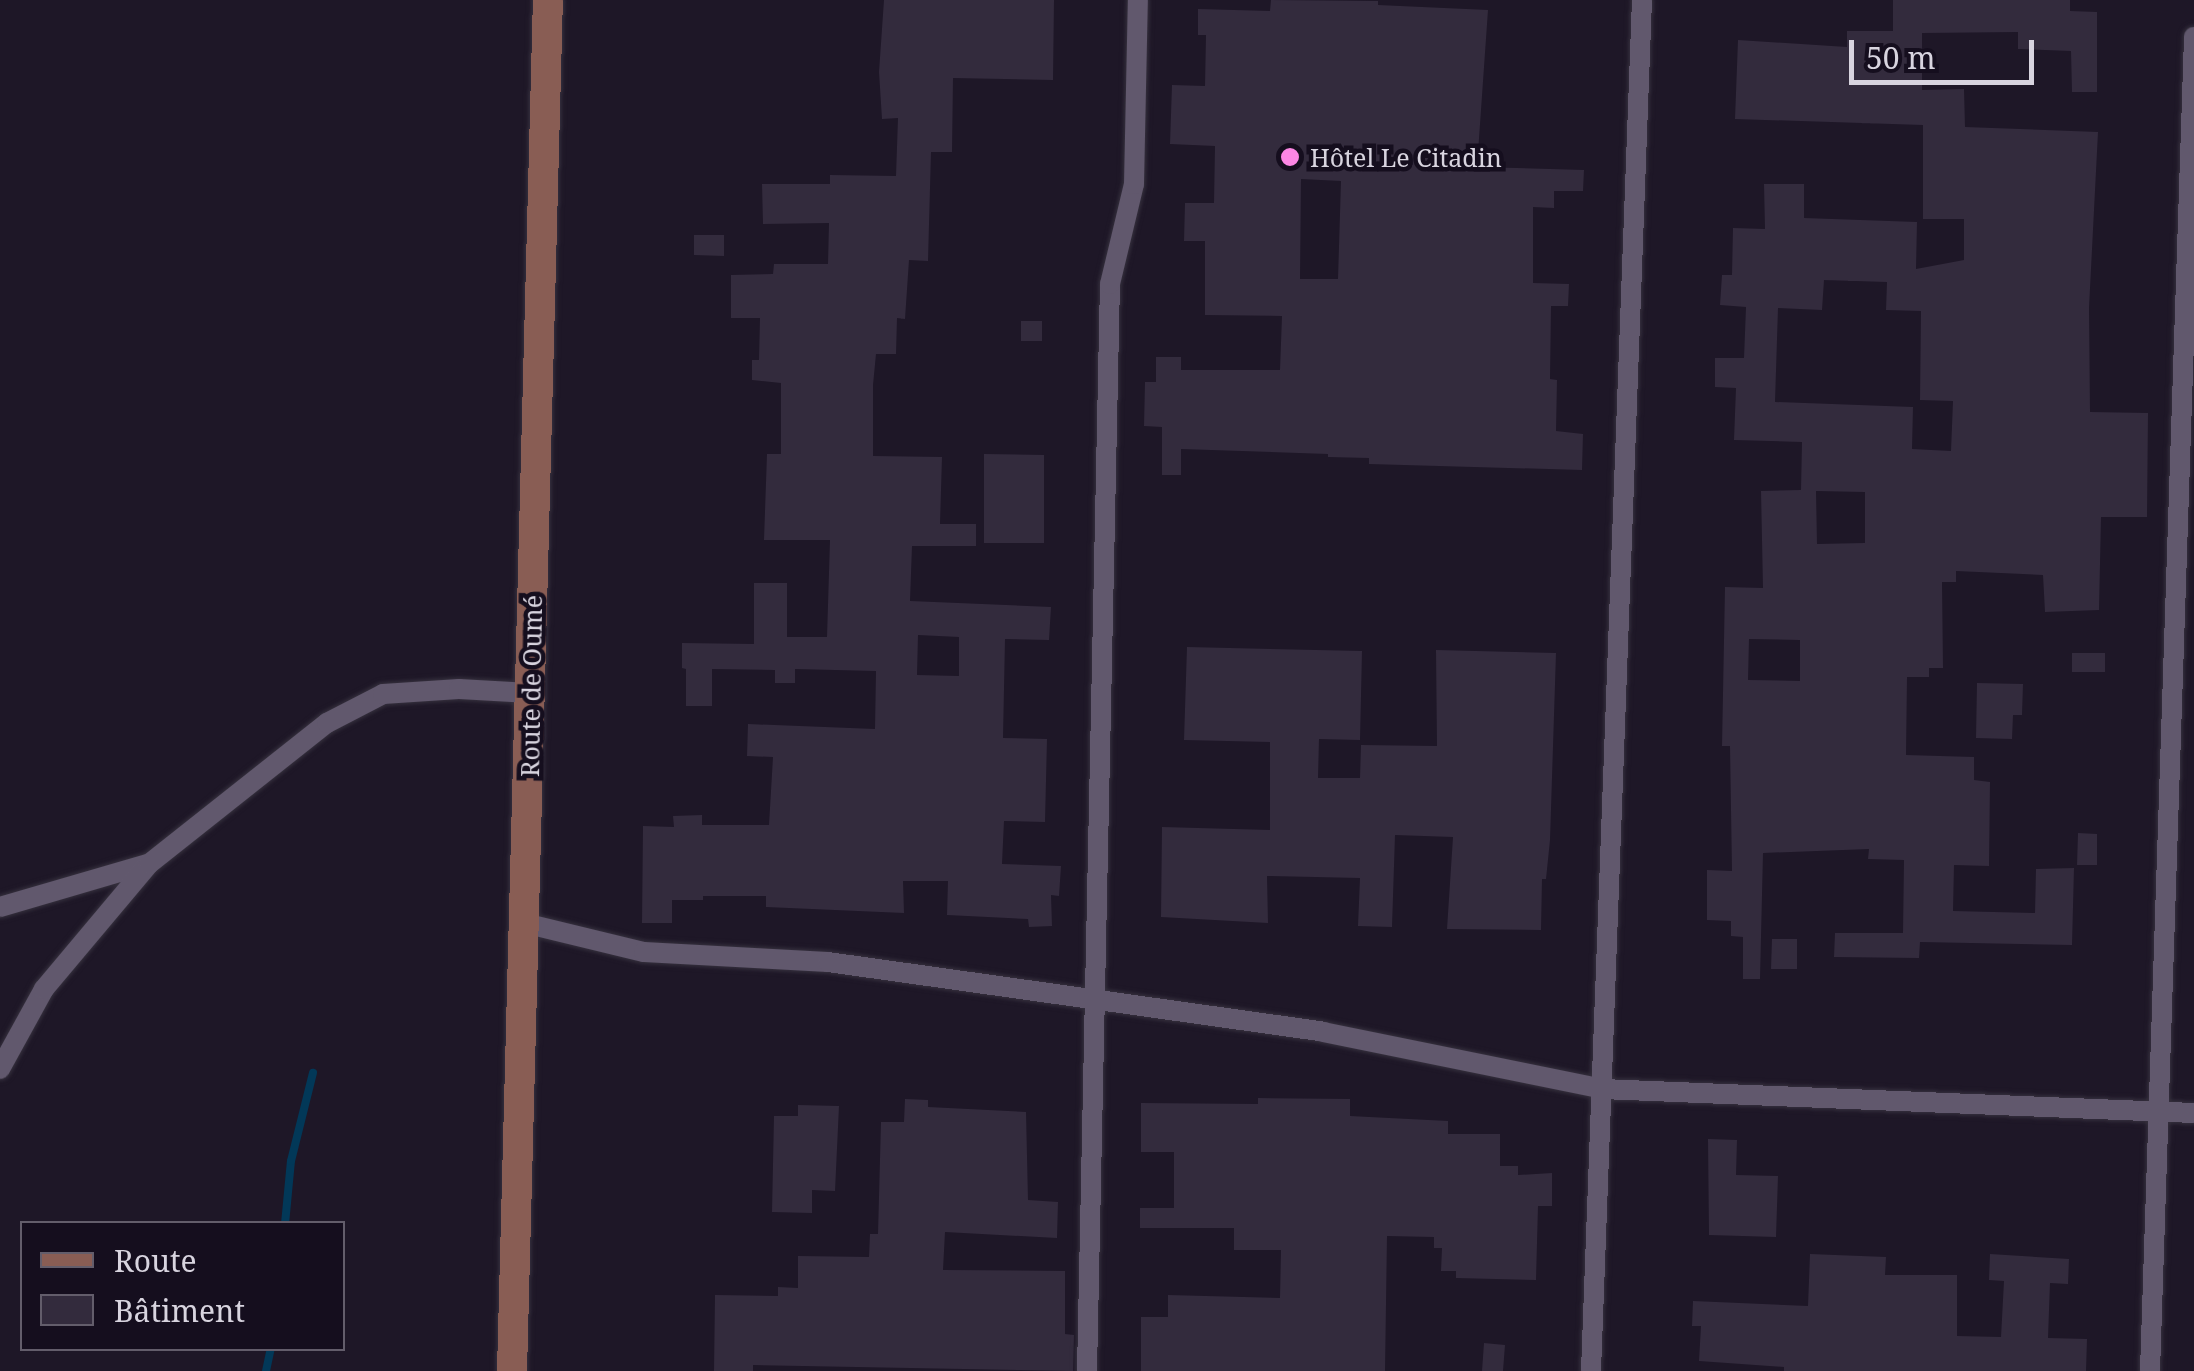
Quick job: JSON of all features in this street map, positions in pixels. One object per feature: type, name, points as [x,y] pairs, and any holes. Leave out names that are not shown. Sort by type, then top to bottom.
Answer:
[{"type":"street","name":"Route de Oumé","points":[[512,1371],[548,0]]},
{"type":"street","points":[[1086,1371],[1110,284],[1134,184],[1138,0]]},
{"type":"street","points":[[1591,1371],[1642,0]]},
{"type":"street","points":[[2150,1371],[2194,37]]},
{"type":"street","points":[[0,1070],[44,990],[149,864],[327,723],[384,694],[459,689],[530,693]]},
{"type":"street","points":[[0,907],[149,864]]},
{"type":"street","points":[[524,923],[644,952],[828,962],[1323,1032],[1602,1089],[2194,1113]]},
{"type":"building","points":[[884,0],[1054,0],[1053,80],[953,78],[952,152],[931,152],[928,261],[909,260],[905,319],[897,318],[896,354],[876,354],[873,385],[873,456],[942,457],[940,524],[976,524],[976,546],[912,546],[910,601],[1051,607],[1049,640],[1005,639],[1003,738],[1047,739],[1045,822],[1004,821],[1002,864],[1061,866],[1059,896],[1051,895],[1052,926],[1029,927],[1028,919],[947,915],[948,881],[903,881],[904,913],[766,907],[766,896],[703,896],[703,900],[672,900],[672,923],[642,923],[643,826],[674,827],[673,816],[702,815],[702,825],[769,825],[773,757],[747,756],[748,724],[875,729],[876,671],[795,669],[795,683],[775,683],[775,670],[712,669],[712,706],[686,706],[682,643],[754,644],[754,583],[787,583],[787,637],[827,637],[830,540],[764,540],[767,454],[781,454],[781,383],[752,380],[752,360],[759,360],[760,318],[731,318],[731,275],[773,274],[774,264],[828,264],[829,223],[763,224],[762,184],[830,184],[830,175],[896,176],[898,118],[882,119],[879,72]],"holes":[[[918,635],[959,637],[959,676],[917,675]]]},
{"type":"building","points":[[1271,0],[1378,1],[1378,5],[1488,10],[1477,167],[1584,170],[1583,191],[1554,191],[1554,208],[1533,207],[1533,283],[1569,284],[1568,306],[1551,306],[1550,379],[1557,380],[1556,431],[1583,434],[1582,470],[1369,464],[1369,458],[1328,454],[1181,449],[1181,475],[1162,475],[1162,427],[1144,426],[1145,382],[1156,382],[1156,357],[1181,357],[1181,370],[1280,370],[1282,316],[1205,315],[1205,241],[1184,241],[1185,203],[1214,203],[1215,146],[1170,144],[1172,85],[1205,86],[1206,35],[1198,35],[1198,9],[1270,11]],"holes":[[[1301,179],[1341,181],[1338,279],[1300,279]]]},
{"type":"building","points":[[1893,0],[2070,0],[2070,11],[2097,12],[2097,92],[2072,92],[2071,51],[2018,49],[2018,32],[1922,33],[1922,90],[1964,89],[1965,127],[2098,132],[2089,308],[2090,412],[2148,413],[2147,517],[2101,517],[2099,610],[2045,612],[2043,575],[1956,571],[1956,582],[1942,582],[1943,668],[1929,668],[1929,677],[1907,677],[1906,755],[1974,757],[1974,780],[1990,782],[1989,866],[1954,865],[1953,911],[2035,913],[2036,869],[2074,868],[2072,945],[1920,942],[1919,958],[1834,957],[1835,933],[1903,933],[1904,860],[1868,859],[1869,849],[1763,853],[1760,979],[1743,979],[1743,937],[1731,936],[1731,921],[1707,920],[1707,870],[1732,871],[1730,746],[1722,746],[1725,587],[1763,588],[1761,491],[1801,490],[1802,442],[1734,440],[1736,388],[1715,387],[1715,358],[1744,358],[1746,307],[1720,305],[1722,275],[1732,275],[1733,228],[1765,229],[1764,184],[1804,184],[1804,218],[1917,222],[1916,269],[1964,260],[1964,219],[1923,219],[1923,125],[1735,119],[1738,40],[1847,47],[1847,31],[1893,31]],"holes":[[[1824,280],[1887,282],[1886,310],[1921,311],[1920,400],[1953,401],[1951,451],[1912,449],[1913,407],[1775,402],[1778,308],[1822,310]],[[1816,491],[1865,492],[1865,543],[1817,544]],[[1749,639],[1800,640],[1800,681],[1748,680]]]},
{"type":"building","points":[[694,235],[724,235],[724,256],[694,255]]},
{"type":"building","points":[[1021,321],[1042,321],[1042,341],[1021,341]]},
{"type":"building","points":[[984,454],[1044,455],[1044,543],[984,543]]},
{"type":"building","points":[[1187,647],[1362,651],[1360,740],[1319,739],[1318,778],[1360,778],[1361,745],[1437,746],[1436,650],[1556,653],[1550,840],[1546,879],[1542,879],[1541,930],[1447,929],[1453,837],[1395,835],[1392,927],[1358,926],[1360,878],[1267,876],[1268,923],[1161,917],[1162,827],[1270,830],[1270,742],[1184,740]]},
{"type":"building","points":[[2072,653],[2105,653],[2105,672],[2072,672]]},
{"type":"building","points":[[1977,683],[2023,684],[2022,715],[2013,715],[2012,739],[1976,738]]},
{"type":"building","points":[[2078,833],[2097,834],[2097,865],[2077,865]]},
{"type":"building","points":[[1772,939],[1797,939],[1797,969],[1771,969]]},
{"type":"building","points":[[1258,1098],[1350,1099],[1350,1116],[1448,1121],[1448,1134],[1500,1134],[1500,1166],[1518,1166],[1518,1175],[1552,1173],[1552,1206],[1538,1206],[1536,1280],[1456,1278],[1456,1271],[1441,1271],[1442,1248],[1434,1248],[1434,1237],[1387,1236],[1385,1371],[1141,1371],[1141,1317],[1168,1317],[1168,1295],[1280,1298],[1281,1250],[1234,1250],[1234,1228],[1140,1228],[1140,1208],[1174,1208],[1174,1152],[1141,1152],[1141,1103],[1258,1104]]},
{"type":"building","points":[[905,1099],[928,1100],[928,1107],[1026,1112],[1028,1200],[1058,1202],[1057,1238],[945,1232],[943,1270],[1065,1271],[1065,1334],[1074,1335],[1073,1371],[753,1365],[753,1371],[714,1371],[715,1295],[778,1296],[778,1287],[798,1288],[798,1256],[869,1257],[870,1234],[878,1234],[881,1122],[904,1122]]},
{"type":"building","points":[[798,1105],[839,1106],[835,1191],[812,1190],[812,1213],[772,1212],[774,1116],[798,1116]]},
{"type":"building","points":[[1708,1139],[1737,1140],[1736,1175],[1778,1176],[1776,1237],[1709,1235]]},
{"type":"building","points":[[1810,1254],[1886,1257],[1885,1275],[1957,1275],[1957,1336],[2001,1337],[2004,1281],[1989,1280],[1990,1254],[2069,1259],[2068,1284],[2050,1283],[2048,1338],[2087,1339],[2086,1371],[1784,1371],[1784,1367],[1699,1361],[1701,1326],[1692,1326],[1693,1301],[1808,1306]]},
{"type":"building","points":[[1484,1343],[1505,1345],[1503,1371],[1482,1371]]},
{"type":"waterway","points":[[285,1221],[291,1161],[313,1073]]},
{"type":"waterway","points":[[266,1371],[270,1351]]},
{"type":"place","name":"Hôtel Le Citadin","points":[[1290,157]]}]
